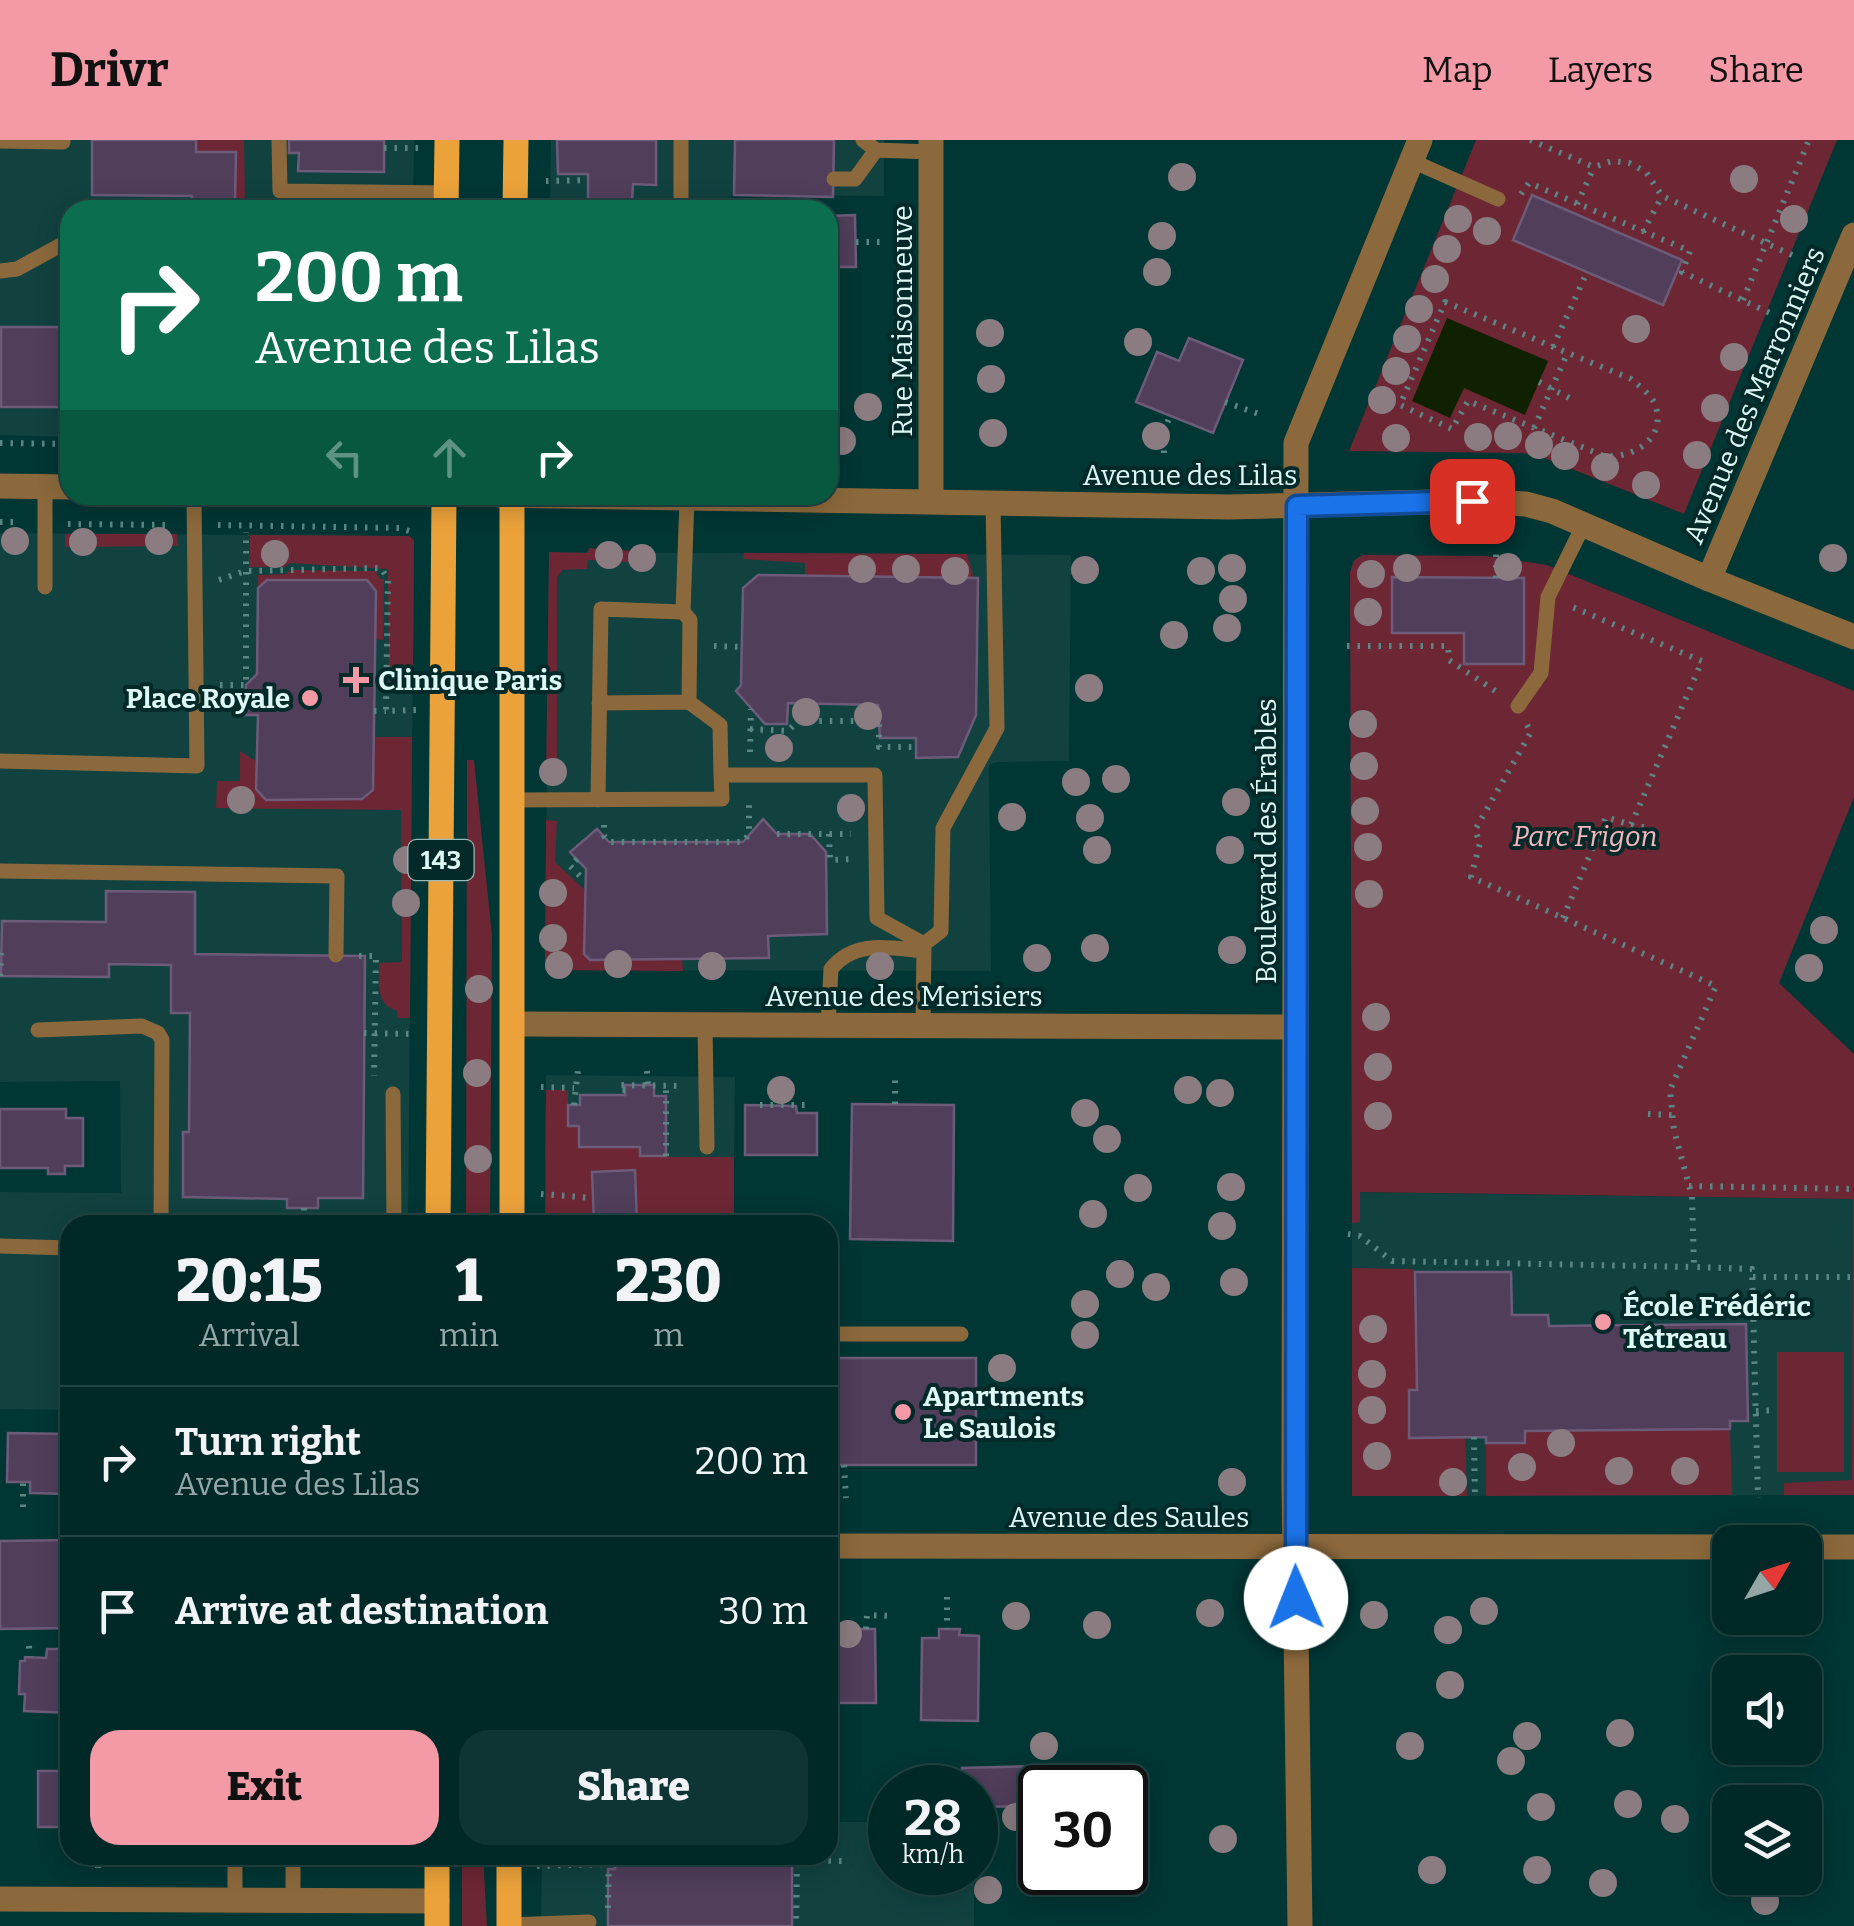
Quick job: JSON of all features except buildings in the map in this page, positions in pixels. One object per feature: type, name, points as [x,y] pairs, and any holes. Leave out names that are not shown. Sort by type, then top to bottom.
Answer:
[{"type":"main road","points":[[446,200],[448,140]]},
{"type":"main road","points":[[515,200],[516,140]]},
{"type":"main road","name":"143","points":[[438,1215],[444,505]]},
{"type":"main road","name":"143","points":[[512,505],[512,1215]]},
{"type":"main road","points":[[437,1865],[437,1914]]},
{"type":"main road","points":[[509,1865],[509,1926]]},
{"type":"street","name":"Rue Maisonneuve","points":[[931,146],[931,502]]},
{"type":"street","name":"Boulevard des Érables","points":[[1300,1926],[1295,1548],[1296,443],[1416,150]]},
{"type":"street","name":"Avenue des Marronniers","points":[[1709,579],[1854,235]]},
{"type":"street","points":[[0,486],[58,487]]},
{"type":"street","name":"Avenue des Lilas","points":[[838,500],[1297,506],[1499,502],[1552,511],[1854,636]]},
{"type":"street","name":"Avenue des Merisiers","points":[[514,1024],[1295,1027]]},
{"type":"street","name":"Avenue des Saules","points":[[838,1546],[1712,1547]]},
{"type":"street","points":[[1822,1547],[1854,1547]]},
{"type":"street","points":[[0,1900],[63,1913],[235,1901],[293,1901],[437,1914]]},
{"type":"lane","points":[[279,140],[280,190],[418,200]]},
{"type":"lane","points":[[681,140],[682,200]]},
{"type":"lane","points":[[0,141],[64,142]]},
{"type":"lane","points":[[834,179],[855,179],[870,145],[931,146]]},
{"type":"lane","points":[[1416,150],[1498,198]]},
{"type":"lane","points":[[0,271],[17,269],[60,245]]},
{"type":"lane","points":[[45,588],[58,487]]},
{"type":"lane","points":[[828,1026],[830,976],[835,963],[862,947],[924,947],[941,931],[943,828],[997,728],[993,502]]},
{"type":"lane","points":[[0,762],[197,766],[194,505]]},
{"type":"lane","points":[[683,612],[697,505]]},
{"type":"lane","points":[[1518,706],[1541,673],[1548,597],[1584,524]]},
{"type":"lane","points":[[598,800],[601,609],[683,612],[690,620],[689,702]]},
{"type":"lane","points":[[512,800],[722,799],[720,724],[689,702],[599,702]]},
{"type":"lane","points":[[721,775],[875,775],[877,918],[924,947]]},
{"type":"lane","points":[[0,871],[337,876],[336,955]]},
{"type":"lane","points":[[923,1026],[924,947]]},
{"type":"lane","points":[[38,1030],[142,1026],[158,1032],[162,1040],[162,1215]]},
{"type":"lane","points":[[705,1026],[707,1147]]},
{"type":"lane","points":[[393,1094],[394,1215]]},
{"type":"lane","points":[[0,1246],[60,1248]]},
{"type":"lane","points":[[838,1334],[961,1334]]},
{"type":"lane","points":[[235,1865],[235,1901]]},
{"type":"lane","points":[[293,1901],[294,1865]]},
{"type":"lane","points":[[509,1926],[590,1922]]},
{"type":"path","points":[[1530,140],[1594,168]]},
{"type":"path","points":[[1743,300],[1809,140]]},
{"type":"path","points":[[384,148],[421,148]]},
{"type":"path","points":[[1577,204],[1594,168],[1612,160],[1629,162],[1646,172],[1662,196],[1794,256]]},
{"type":"path","points":[[546,181],[588,180]]},
{"type":"path","points":[[1528,183],[1690,251],[1682,272],[1770,312]]},
{"type":"path","points":[[1643,232],[1662,196]]},
{"type":"path","points":[[1607,228],[1610,218]]},
{"type":"path","points":[[856,242],[886,242]]},
{"type":"path","points":[[1553,348],[1587,272]]},
{"type":"path","points":[[1445,302],[1567,354],[1631,379],[1653,401],[1654,429],[1638,452],[1622,458],[1604,456],[1468,402],[1452,429],[1400,404],[1445,302]]},
{"type":"path","points":[[1534,428],[1567,354]]},
{"type":"path","points":[[1539,382],[1573,400]]},
{"type":"path","points":[[1226,402],[1259,414]]},
{"type":"path","points":[[1164,452],[1164,431],[1170,416]]},
{"type":"path","points":[[0,443],[60,444]]},
{"type":"path","points":[[0,522],[23,522]]},
{"type":"path","points":[[70,524],[172,525]]},
{"type":"path","points":[[208,524],[400,528],[418,534]]},
{"type":"path","points":[[246,532],[246,685]]},
{"type":"path","points":[[1496,552],[1496,578]]},
{"type":"path","points":[[245,571],[381,568],[388,579],[386,711]]},
{"type":"path","points":[[1548,597],[1702,660],[1631,825]]},
{"type":"path","points":[[719,647],[742,646]]},
{"type":"path","points":[[1347,646],[1448,646],[1449,660],[1518,706],[1531,732],[1475,830],[1480,842],[1471,877],[1716,986],[1670,1090],[1672,1116],[1692,1196],[1694,1267]]},
{"type":"path","points":[[750,741],[751,709]]},
{"type":"path","points":[[374,711],[417,710]]},
{"type":"path","points":[[750,729],[788,731],[798,721],[879,721],[879,747],[916,747]]},
{"type":"path","points":[[1563,918],[1606,817],[1650,828]]},
{"type":"path","points":[[1602,826],[1643,844]]},
{"type":"path","points":[[604,836],[608,842],[742,842],[749,834]]},
{"type":"path","points":[[777,834],[856,834]]},
{"type":"path","points":[[829,834],[830,860]]},
{"type":"path","points":[[576,859],[570,866],[585,881]]},
{"type":"path","points":[[0,976],[1,953]]},
{"type":"path","points":[[364,1034],[415,1034]]},
{"type":"path","points":[[574,1105],[578,1070]]},
{"type":"path","points":[[647,1071],[648,1085]]},
{"type":"path","points":[[895,1073],[895,1104]]},
{"type":"path","points":[[626,1090],[620,1090],[621,1085],[695,1087]]},
{"type":"path","points":[[541,1086],[574,1088]]},
{"type":"path","points":[[666,1086],[666,1156]]},
{"type":"path","points":[[760,1105],[808,1105]]},
{"type":"path","points":[[1648,1114],[1672,1116]]},
{"type":"path","points":[[1689,1186],[1854,1189]]},
{"type":"path","points":[[541,1194],[593,1198]]},
{"type":"path","points":[[304,1208],[304,1215]]},
{"type":"path","points":[[1348,1234],[1360,1236],[1392,1261],[1752,1269],[1758,1498]]},
{"type":"path","points":[[1753,1277],[1854,1277]]},
{"type":"path","points":[[1756,1411],[1776,1410]]},
{"type":"path","points":[[1474,1437],[1475,1499]]},
{"type":"path","points":[[844,1465],[846,1498]]},
{"type":"path","points":[[23,1482],[23,1508]]},
{"type":"path","points":[[947,1597],[947,1629]]},
{"type":"path","points":[[866,1629],[867,1616],[890,1616]]},
{"type":"path","points":[[29,1646],[30,1657]]},
{"type":"path","points":[[838,1861],[842,1861]]},
{"type":"path","points":[[537,1866],[573,1865]]},
{"type":"path","points":[[608,1926],[609,1865]]},
{"type":"path","points":[[796,1926],[797,1865]]},
{"type":"shaded area","points":[[0,140],[414,140],[413,200],[60,200],[60,437],[0,435]]},
{"type":"shaded area","points":[[551,140],[884,140],[884,196],[550,200]]},
{"type":"shaded area","points":[[1447,318],[1548,361],[1525,415],[1464,388],[1450,418],[1412,401]]},
{"type":"shaded area","points":[[0,533],[409,536],[414,540],[408,1215],[60,1215],[60,1410],[0,1409],[0,1192],[121,1193],[120,1081],[0,1082]]},
{"type":"shaded area","points":[[549,552],[1071,555],[1069,761],[989,765],[991,971],[545,970]]},
{"type":"shaded area","points":[[546,1075],[735,1077],[734,1162],[545,1162]]},
{"type":"shaded area","name":"École Frédéric Tétreau","points":[[1352,1192],[1854,1199],[1853,1495],[1352,1496]]},
{"type":"shaded area","points":[[838,1822],[868,1822],[868,1895],[974,1895],[974,1926],[541,1926],[542,1865],[838,1865]]},
{"type":"green space","points":[[196,140],[244,140],[245,200],[235,200],[235,153],[196,152]]},
{"type":"green space","points":[[1476,140],[1837,140],[1684,514],[1523,453],[1349,451]]},
{"type":"green space","points":[[65,534],[177,534],[178,546],[65,547]]},
{"type":"green space","points":[[250,535],[409,536],[414,540],[413,686],[389,684],[388,569],[290,563],[285,567],[249,567]]},
{"type":"green space","points":[[589,548],[651,552],[648,563],[588,560],[587,569],[562,570],[557,578],[557,778],[546,779],[549,552],[587,553]]},
{"type":"green space","points":[[744,553],[967,554],[974,578],[805,575],[805,563],[743,559]]},
{"type":"green space","name":"Parc Frigon","points":[[1363,555],[1486,556],[1547,565],[1854,691],[1854,797],[1779,983],[1854,1054],[1854,1495],[1784,1495],[1784,1483],[1852,1480],[1853,1199],[1360,1192],[1360,1222],[1352,1223],[1350,572],[1354,560]]},
{"type":"green space","points":[[291,570],[376,571],[384,579],[383,640],[375,639],[376,591],[367,580],[268,580],[258,588],[258,575],[286,574]]},
{"type":"green space","points":[[374,737],[412,737],[410,1018],[398,1018],[397,1011],[381,998],[379,985],[379,963],[402,962],[401,810],[216,808],[217,781],[240,781],[240,751],[256,761],[256,789],[266,800],[362,799],[373,790]]},
{"type":"green space","points":[[467,760],[474,760],[492,936],[490,1215],[466,1215]]},
{"type":"green space","points":[[546,820],[557,821],[555,862],[585,890],[584,954],[682,959],[683,971],[545,970]]},
{"type":"green space","points":[[546,1090],[568,1090],[568,1126],[579,1126],[580,1147],[640,1147],[670,1157],[734,1157],[734,1215],[545,1215]]},
{"type":"green space","points":[[1352,1268],[1414,1269],[1417,1390],[1409,1390],[1409,1437],[1465,1437],[1467,1496],[1352,1496]]},
{"type":"green space","points":[[1777,1352],[1844,1352],[1844,1472],[1777,1472]]},
{"type":"green space","points":[[1730,1429],[1732,1495],[1486,1496],[1486,1443],[1524,1443],[1525,1431]]},
{"type":"green space","points":[[462,1865],[484,1865],[487,1926],[462,1926]]},
{"type":"place","name":"Clinique Paris","points":[[356,680]]},
{"type":"place","name":"Place Royale","points":[[310,698]]},
{"type":"place","name":"École Frédéric Tétreau","points":[[1603,1322]]},
{"type":"place","name":"Apartments Le Saulois","points":[[903,1412]]},
{"type":"route","points":[[1296,1598],[1297,506],[1472,501]]}]
